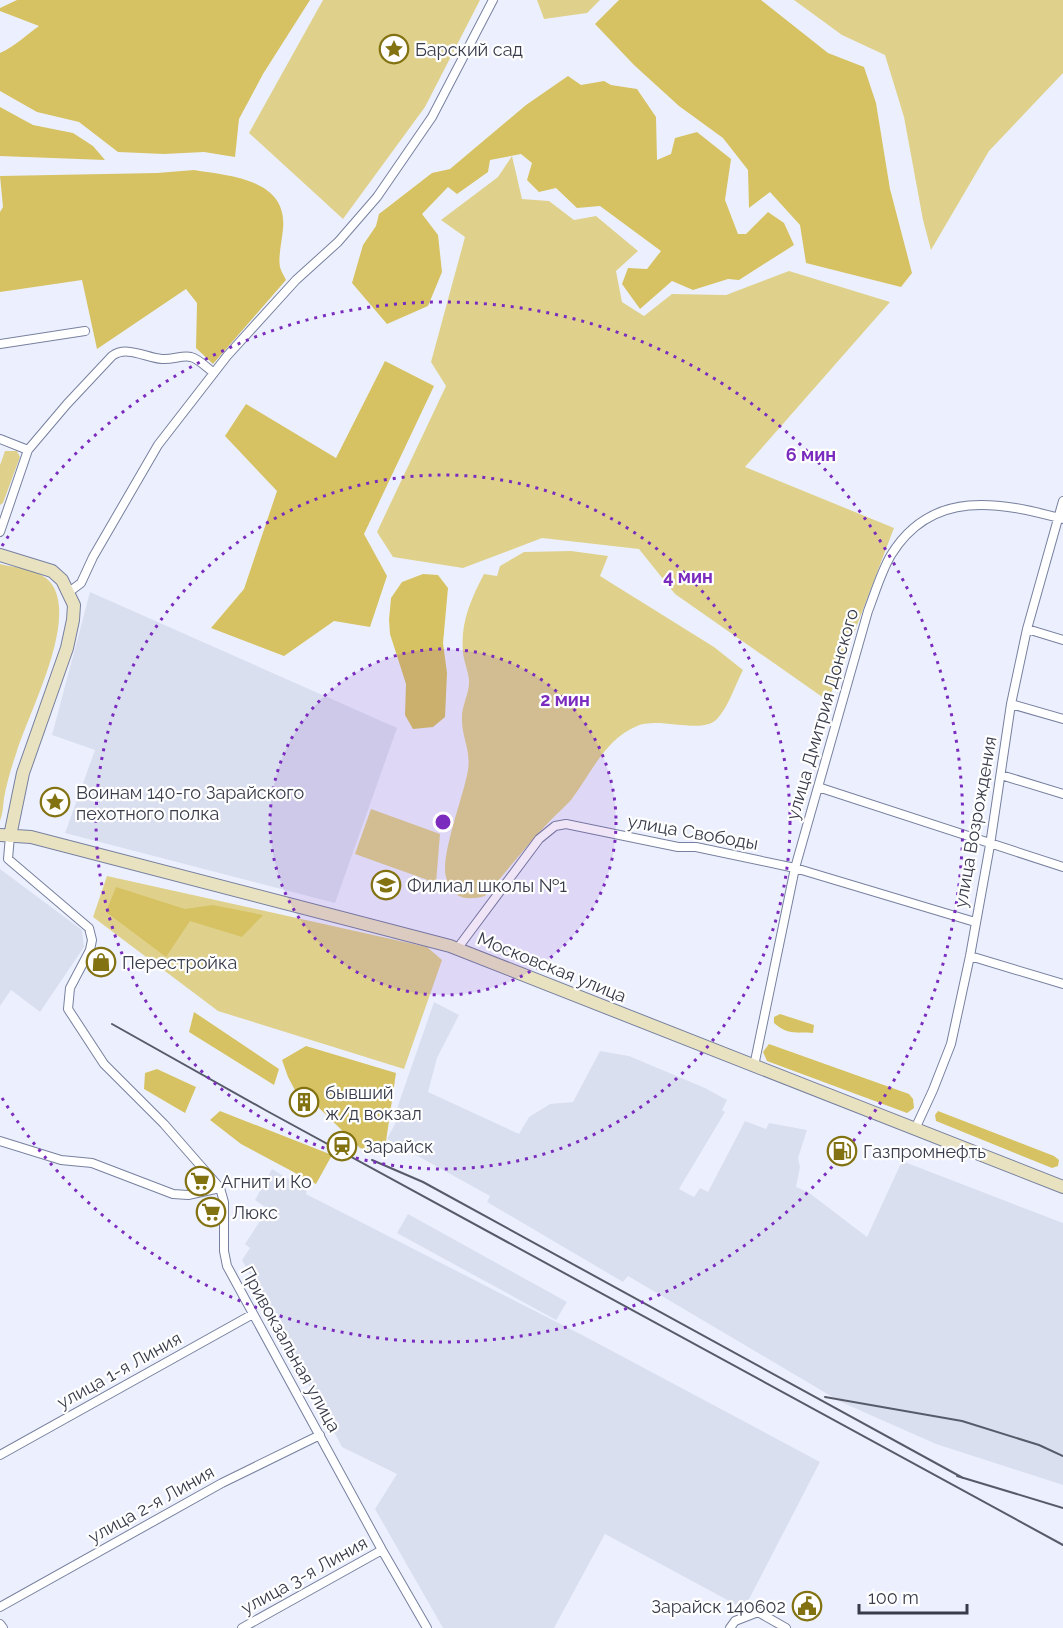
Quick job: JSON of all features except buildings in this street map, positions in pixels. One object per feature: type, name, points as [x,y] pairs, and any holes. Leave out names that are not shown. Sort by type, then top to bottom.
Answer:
[{"type":"main road","points":[[0,555],[52,571],[62,580],[74,605],[67,648],[23,773],[5,836]]},
{"type":"main road","name":"Московская улица","points":[[5,836],[31,837],[433,941],[1063,1187]]},
{"type":"street","points":[[69,592],[81,583],[93,557],[158,446],[214,374],[296,280],[338,242],[377,197],[432,117],[493,0]]},
{"type":"street","points":[[0,344],[85,331]]},
{"type":"street","points":[[0,532],[28,450],[67,404],[117,352],[125,351],[148,357],[172,359],[189,356],[214,374]]},
{"type":"street","points":[[0,439],[28,450]]},
{"type":"street","name":"улица Возрождения","points":[[915,1129],[951,1044],[990,845],[1011,704],[1028,629],[1063,501]]},
{"type":"street","name":"улица Дмитрия Донского","points":[[754,1066],[795,868],[868,611],[891,555],[914,529],[927,520],[955,508],[976,504],[999,504],[1060,518]]},
{"type":"street","points":[[1028,629],[1063,640]]},
{"type":"street","points":[[1011,704],[1063,719]]},
{"type":"street","points":[[1001,775],[1063,794]]},
{"type":"street","points":[[818,787],[1063,867]]},
{"type":"street","name":"улица Свободы","points":[[457,949],[539,839],[555,826],[566,824],[678,847],[696,847],[795,868],[975,922]]},
{"type":"street","points":[[0,1141],[61,1160],[92,1163],[173,1194],[188,1195],[220,1188],[164,1124],[104,1064],[75,1023],[67,1002],[70,988],[90,950],[92,940],[89,928],[8,859],[5,836]]},
{"type":"street","points":[[970,956],[1063,984]]},
{"type":"street","name":"Привокзальная улица","points":[[220,1188],[224,1202],[225,1259],[228,1266],[382,1550],[427,1628]]},
{"type":"street","name":"улица 1-я Линия","points":[[0,1455],[253,1314]]},
{"type":"street","name":"улица 2-я Линия","points":[[0,1607],[222,1483],[320,1435]]},
{"type":"street","name":"улица 3-я Линия","points":[[242,1628],[382,1550]]},
{"type":"street","points":[[732,1625],[758,1612],[786,1628]]},
{"type":"street","points":[[0,1623],[3,1628]]},
{"type":"shaded area","points":[[17,0],[310,0],[263,74],[239,119],[235,157],[204,152],[164,154],[118,152],[79,122],[37,112],[0,91],[0,53],[39,26],[0,11],[0,8]]},
{"type":"shaded area","points":[[323,0],[480,0],[425,107],[343,219],[249,133]]},
{"type":"shaded area","points":[[537,0],[600,0],[587,13],[544,19]]},
{"type":"shaded area","points":[[619,0],[761,0],[828,53],[864,67],[876,103],[890,189],[912,273],[901,287],[806,263],[800,225],[770,192],[749,208],[748,170],[723,138],[679,106],[634,65],[595,24]]},
{"type":"shaded area","points":[[794,0],[1063,0],[1063,73],[989,151],[931,250],[923,220],[904,117],[885,55],[842,35]]},
{"type":"shaded area","points":[[568,76],[581,85],[604,81],[611,85],[637,89],[656,117],[657,160],[671,154],[675,138],[697,132],[731,159],[725,200],[738,234],[746,234],[768,212],[784,223],[794,245],[739,280],[728,279],[693,290],[672,281],[640,309],[622,284],[628,268],[647,269],[661,251],[600,206],[577,208],[556,188],[539,192],[527,180],[532,163],[521,154],[490,160],[488,172],[457,194],[448,187],[422,214],[438,235],[442,272],[428,306],[387,324],[352,283],[363,245],[376,226],[379,214],[432,173],[450,169],[526,105]]},
{"type":"shaded area","points":[[0,107],[33,125],[73,133],[93,146],[105,160],[0,156]]},
{"type":"shaded area","points":[[512,156],[522,199],[549,201],[574,220],[596,216],[638,251],[616,271],[622,302],[644,316],[672,294],[726,295],[789,271],[890,302],[745,467],[894,528],[828,701],[675,594],[639,549],[542,538],[463,568],[393,557],[377,532],[446,386],[431,362],[465,237],[441,220],[498,177]]},
{"type":"shaded area","points":[[194,170],[240,178],[254,183],[267,190],[276,200],[282,212],[280,269],[286,280],[213,364],[196,348],[197,303],[186,289],[97,349],[82,280],[0,292],[0,212],[3,207],[0,176],[157,173]]},
{"type":"shaded area","points":[[385,361],[434,386],[364,534],[387,576],[370,627],[334,621],[284,656],[211,628],[244,589],[277,491],[225,436],[246,404],[336,458]]},
{"type":"shaded area","points":[[5,451],[17,451],[20,457],[3,503],[0,505],[0,465]]},
{"type":"shaded area","points":[[571,551],[608,556],[600,576],[714,647],[743,670],[725,708],[717,719],[710,723],[691,726],[646,723],[626,732],[616,740],[599,758],[571,800],[485,896],[461,897],[452,890],[446,877],[445,867],[449,841],[468,770],[462,720],[469,685],[463,653],[465,621],[484,574],[497,576],[500,566],[524,552]]},
{"type":"shaded area","points":[[0,564],[27,570],[46,578],[51,583],[58,599],[59,620],[55,643],[40,692],[11,770],[0,821]]},
{"type":"shaded area","points":[[423,574],[438,575],[448,588],[443,643],[447,673],[445,717],[433,727],[413,729],[405,715],[406,684],[390,634],[389,620],[391,598],[402,582]]},
{"type":"shaded area","points":[[90,592],[397,728],[335,903],[65,833],[95,750],[52,735]]},
{"type":"shaded area","points":[[371,809],[440,834],[436,883],[355,854]]},
{"type":"shaded area","points":[[0,869],[82,930],[84,947],[40,1012],[11,990],[0,1006]]},
{"type":"shaded area","points":[[107,876],[427,947],[442,960],[404,1069],[218,1011],[93,917]]},
{"type":"shaded area","points":[[116,887],[185,909],[213,905],[263,915],[242,937],[190,921],[166,957],[106,912]]},
{"type":"shaded area","points":[[434,1002],[459,1015],[437,1058],[428,1092],[519,1134],[529,1117],[550,1104],[573,1102],[600,1051],[629,1056],[705,1088],[727,1100],[722,1110],[725,1112],[679,1189],[694,1197],[700,1188],[708,1192],[745,1121],[766,1129],[769,1123],[807,1130],[798,1158],[800,1167],[796,1187],[808,1192],[867,1237],[902,1161],[1063,1223],[1063,1485],[936,1444],[841,1402],[628,1276],[623,1282],[487,1202],[490,1196],[387,1139],[396,1122],[393,1120]]},
{"type":"shaded area","points":[[194,1012],[279,1069],[274,1085],[189,1032]]},
{"type":"shaded area","points":[[780,1014],[814,1025],[813,1033],[783,1029],[774,1023],[774,1017]]},
{"type":"shaded area","points":[[769,1044],[909,1094],[913,1099],[914,1108],[907,1113],[767,1061],[763,1052]]},
{"type":"shaded area","points":[[306,1046],[396,1073],[384,1155],[360,1148],[315,1104],[297,1094],[282,1060]]},
{"type":"shaded area","points":[[157,1069],[196,1087],[185,1113],[144,1089],[145,1073]]},
{"type":"shaded area","points":[[220,1111],[332,1155],[316,1184],[241,1144],[210,1120]]},
{"type":"shaded area","points":[[938,1111],[1054,1156],[1059,1160],[1058,1166],[1052,1168],[936,1121],[935,1115]]},
{"type":"shaded area","points":[[272,1169],[307,1190],[306,1194],[584,1336],[820,1462],[744,1609],[605,1534],[554,1628],[443,1628],[375,1509],[397,1474],[342,1447],[242,1260],[250,1248],[245,1244],[268,1209],[255,1200]]},
{"type":"shaded area","points":[[408,1214],[567,1302],[556,1320],[397,1233]]},
{"type":"railway","points":[[112,1024],[267,1111],[1063,1545]]},
{"type":"railway","points":[[372,1160],[423,1182],[963,1478]]},
{"type":"railway","points":[[825,1397],[962,1421],[1039,1445],[1063,1456]]},
{"type":"railway","points":[[957,1476],[1063,1508]]},
{"type":"place","name":"Барский сад","points":[[394,49]]},
{"type":"place","name":"Воинам 140-го Зарайского пехотного полка","points":[[55,802]]},
{"type":"place","name":"Филиал школы №1","points":[[386,885]]},
{"type":"place","name":"Перестройка","points":[[101,962]]},
{"type":"place","name":"бывший ж/д вокзал","points":[[304,1102]]},
{"type":"place","name":"Зарайск","points":[[342,1146]]},
{"type":"place","name":"Газпромнефть","points":[[842,1151]]},
{"type":"place","name":"Агнит и Ко","points":[[200,1181]]},
{"type":"place","name":"Люкс","points":[[211,1212]]},
{"type":"place","name":"Зарайск 140602","points":[[807,1606]]}]
